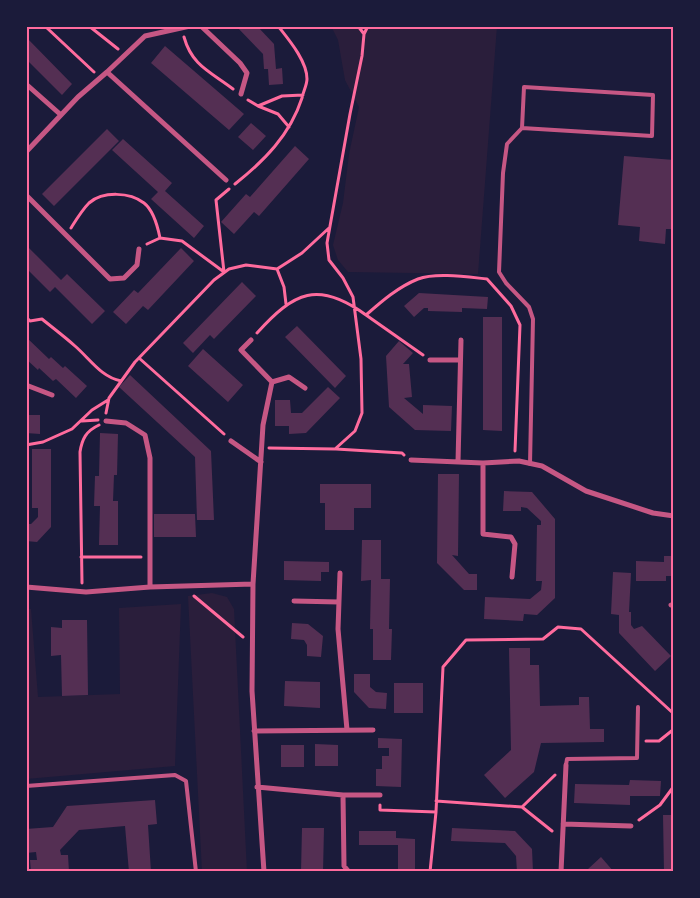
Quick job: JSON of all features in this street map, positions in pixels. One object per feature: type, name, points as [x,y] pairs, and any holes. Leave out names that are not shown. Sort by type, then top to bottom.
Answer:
[{"type":"street","points":[[26,152],[61,115],[145,36],[190,26]]},
{"type":"street","points":[[201,26],[240,63],[247,73],[241,94]]},
{"type":"street","points":[[107,72],[226,180]]},
{"type":"street","points":[[26,84],[61,115]]},
{"type":"street","points":[[26,195],[110,279],[124,278],[137,265],[138,249]]},
{"type":"street","points":[[251,340],[241,350],[272,382]]},
{"type":"street","points":[[458,462],[461,340]]},
{"type":"street","points":[[430,360],[460,360]]},
{"type":"street","points":[[272,382],[289,377],[305,388]]},
{"type":"street","points":[[264,872],[252,691],[253,584],[263,425],[272,382]]},
{"type":"street","points":[[26,385],[52,395]]},
{"type":"street","points":[[106,421],[126,423],[145,435],[150,458],[150,587]]},
{"type":"street","points":[[231,441],[261,462]]},
{"type":"street","points":[[411,460],[483,463],[519,461],[542,466],[586,491],[652,512],[674,516]]},
{"type":"street","points":[[483,463],[483,534],[511,537],[515,544],[512,577]]},
{"type":"street","points":[[340,573],[338,629],[348,730]]},
{"type":"street","points":[[26,587],[83,592],[150,587],[253,584]]},
{"type":"street","points":[[294,601],[339,602]]},
{"type":"street","points":[[254,731],[373,730]]},
{"type":"street","points":[[561,872],[566,765]]},
{"type":"street","points":[[257,787],[343,795],[380,795]]},
{"type":"street","points":[[343,795],[344,866],[349,872]]},
{"type":"street","points":[[563,824],[631,826]]},
{"type":"lane","points":[[522,128],[652,136],[653,95],[524,87],[522,128],[507,144],[502,173],[499,272],[506,283],[529,307],[533,319],[530,464]]},
{"type":"lane","points":[[566,765],[566,759],[637,758],[638,708]]},
{"type":"lane","points":[[26,786],[174,775],[186,781],[196,872]]},
{"type":"path","points":[[46,27],[57,26]]},
{"type":"path","points":[[89,26],[124,55]]},
{"type":"path","points":[[224,272],[216,200],[257,167],[281,140],[298,111],[307,80],[301,57],[278,26]]},
{"type":"path","points":[[358,26],[364,34]]},
{"type":"path","points":[[335,449],[355,431],[362,413],[361,359],[353,297],[343,278],[330,260],[327,244],[362,56],[364,34],[368,26]]},
{"type":"path","points":[[46,27],[100,78]]},
{"type":"path","points":[[181,28],[187,47],[197,63],[258,106],[278,114],[289,127]]},
{"type":"path","points":[[258,106],[282,96],[303,95]]},
{"type":"path","points":[[66,235],[90,202],[108,194],[128,196],[145,203],[157,223],[160,238]]},
{"type":"path","points":[[106,421],[105,414],[109,400],[138,358],[214,280],[228,269],[246,265],[277,269],[302,253],[329,228]]},
{"type":"path","points":[[138,249],[160,238],[182,241],[224,272]]},
{"type":"path","points":[[277,269],[284,287],[286,304]]},
{"type":"path","points":[[251,340],[286,304],[311,294],[335,296],[366,315]]},
{"type":"path","points":[[26,317],[30,321],[42,319],[76,346],[103,373],[111,379],[121,381]]},
{"type":"path","points":[[138,358],[231,441]]},
{"type":"path","points":[[26,445],[43,442],[72,429],[92,410],[109,400]]},
{"type":"path","points":[[80,422],[106,421]]},
{"type":"path","points":[[83,592],[80,452],[82,441],[88,430],[106,421]]},
{"type":"path","points":[[261,448],[335,449],[402,453],[411,460]]},
{"type":"path","points":[[82,557],[150,557]]},
{"type":"path","points":[[182,586],[253,645]]},
{"type":"path","points":[[430,872],[436,812],[443,667],[466,640],[543,639],[558,627],[581,629],[674,714]]},
{"type":"path","points":[[638,740],[658,741],[674,729]]},
{"type":"path","points":[[522,807],[566,765]]},
{"type":"path","points":[[631,826],[660,805],[674,786]]},
{"type":"path","points":[[380,795],[380,810],[436,812]]},
{"type":"path","points":[[436,801],[522,807],[562,838]]},
{"type":"shaded area","points":[[331,26],[497,26],[478,274],[348,272],[338,260],[333,245],[343,203],[349,154],[359,107],[345,80],[338,40]]},
{"type":"shaded area","points":[[212,593],[227,597],[234,609],[247,872],[202,872],[188,596]]},
{"type":"shaded area","points":[[181,604],[175,766],[26,779],[26,609],[31,609],[38,697],[120,694],[119,608]]},
{"type":"building","points":[[236,26],[257,26],[274,44],[276,69],[282,68],[283,84],[269,85],[268,69],[264,69],[263,54]]},
{"type":"building","points":[[26,37],[72,84],[62,95],[26,59]]},
{"type":"building","points":[[165,46],[244,114],[229,130],[151,63]]},
{"type":"building","points":[[251,123],[266,136],[253,150],[238,137]]},
{"type":"building","points":[[107,129],[119,141],[54,206],[42,194]]},
{"type":"building","points":[[123,139],[172,183],[165,191],[204,226],[194,238],[151,199],[158,192],[112,150]]},
{"type":"building","points":[[295,146],[309,159],[259,216],[254,212],[234,234],[221,222],[246,194],[250,197]]},
{"type":"building","points":[[624,156],[674,160],[674,229],[666,229],[665,244],[639,241],[640,227],[618,225]]},
{"type":"building","points":[[26,245],[61,280],[67,274],[105,311],[92,324],[55,287],[50,292],[26,268]]},
{"type":"building","points":[[181,248],[194,261],[148,310],[143,306],[126,324],[113,312],[134,290],[138,293]]},
{"type":"building","points":[[242,282],[256,296],[214,339],[210,335],[193,353],[183,343]]},
{"type":"building","points":[[419,293],[488,297],[487,309],[462,308],[462,312],[428,311],[428,308],[424,308],[414,317],[404,306]]},
{"type":"building","points":[[483,317],[502,317],[502,431],[483,430]]},
{"type":"building","points":[[297,326],[346,376],[335,388],[285,337]]},
{"type":"building","points":[[26,337],[49,359],[51,357],[63,368],[65,366],[87,386],[76,398],[56,379],[53,381],[26,359]]},
{"type":"building","points":[[399,341],[413,353],[403,364],[409,364],[412,397],[404,398],[423,414],[423,405],[452,406],[451,431],[415,430],[389,407],[386,356]]},
{"type":"building","points":[[203,349],[243,385],[228,402],[188,366]]},
{"type":"building","points":[[130,375],[211,451],[214,520],[197,520],[195,457],[119,387]]},
{"type":"building","points":[[328,387],[340,398],[306,433],[289,434],[289,426],[275,426],[275,400],[290,400],[291,413],[302,413]]},
{"type":"building","points":[[26,415],[40,415],[40,434],[26,433]]},
{"type":"building","points":[[100,433],[118,434],[117,475],[114,475],[113,501],[118,501],[118,545],[99,545],[100,506],[94,506],[95,476],[99,476]]},
{"type":"building","points":[[32,449],[51,449],[51,527],[37,542],[26,541],[26,524],[31,524],[38,517],[38,508],[32,508]]},
{"type":"building","points":[[438,474],[459,474],[458,556],[452,555],[469,574],[477,574],[477,590],[464,590],[437,563]]},
{"type":"building","points":[[320,484],[371,484],[371,508],[354,508],[354,530],[325,530],[325,503],[320,503]]},
{"type":"building","points":[[504,491],[532,492],[555,519],[555,598],[537,615],[524,614],[523,621],[484,619],[485,597],[530,599],[541,590],[542,581],[536,581],[537,525],[541,525],[541,521],[527,508],[521,507],[521,511],[503,511]]},
{"type":"building","points":[[154,514],[195,514],[196,537],[154,537]]},
{"type":"building","points":[[362,540],[381,540],[381,579],[390,579],[389,629],[392,629],[391,660],[373,660],[373,629],[370,629],[371,580],[361,581]]},
{"type":"building","points":[[664,556],[674,556],[674,576],[666,576],[666,581],[636,581],[636,561],[664,562]]},
{"type":"building","points":[[284,561],[329,562],[329,572],[321,572],[321,581],[284,580]]},
{"type":"building","points":[[613,572],[631,573],[629,612],[631,612],[631,625],[634,629],[642,626],[671,656],[655,671],[619,633],[619,615],[611,614]]},
{"type":"building","points":[[62,620],[87,620],[88,695],[62,696],[61,655],[51,656],[51,627],[62,628]]},
{"type":"building","points":[[292,623],[308,624],[323,636],[321,657],[307,656],[307,645],[304,640],[291,639]]},
{"type":"building","points":[[509,648],[530,648],[530,665],[539,665],[540,706],[579,705],[579,697],[589,697],[590,729],[604,729],[604,742],[541,743],[534,772],[505,798],[484,775],[511,750]]},
{"type":"building","points":[[354,674],[370,674],[370,687],[376,692],[387,693],[386,709],[369,708],[354,692]]},
{"type":"building","points":[[285,681],[320,682],[320,708],[284,706]]},
{"type":"building","points":[[394,683],[423,683],[423,713],[394,713]]},
{"type":"building","points":[[378,738],[402,739],[401,787],[376,786],[376,769],[382,769],[382,756],[389,756],[389,748],[378,748]]},
{"type":"building","points":[[315,744],[338,745],[338,766],[315,766]]},
{"type":"building","points":[[281,745],[304,745],[304,767],[281,767]]},
{"type":"building","points":[[630,780],[661,781],[660,796],[630,796],[630,805],[574,803],[575,784],[629,785]]},
{"type":"building","points":[[155,800],[157,824],[148,825],[151,872],[129,872],[125,826],[79,830],[60,850],[61,855],[68,855],[69,872],[31,872],[30,860],[37,860],[36,852],[26,853],[26,829],[53,827],[67,806]]},
{"type":"building","points":[[663,815],[674,815],[674,872],[664,872]]},
{"type":"building","points":[[302,828],[324,828],[323,872],[301,872]]},
{"type":"building","points":[[452,828],[515,831],[532,849],[533,872],[517,872],[516,856],[505,843],[451,841]]},
{"type":"building","points":[[359,831],[396,831],[396,838],[415,839],[415,872],[398,872],[398,845],[359,845]]},
{"type":"building","points":[[601,857],[614,872],[590,872],[588,869]]}]
